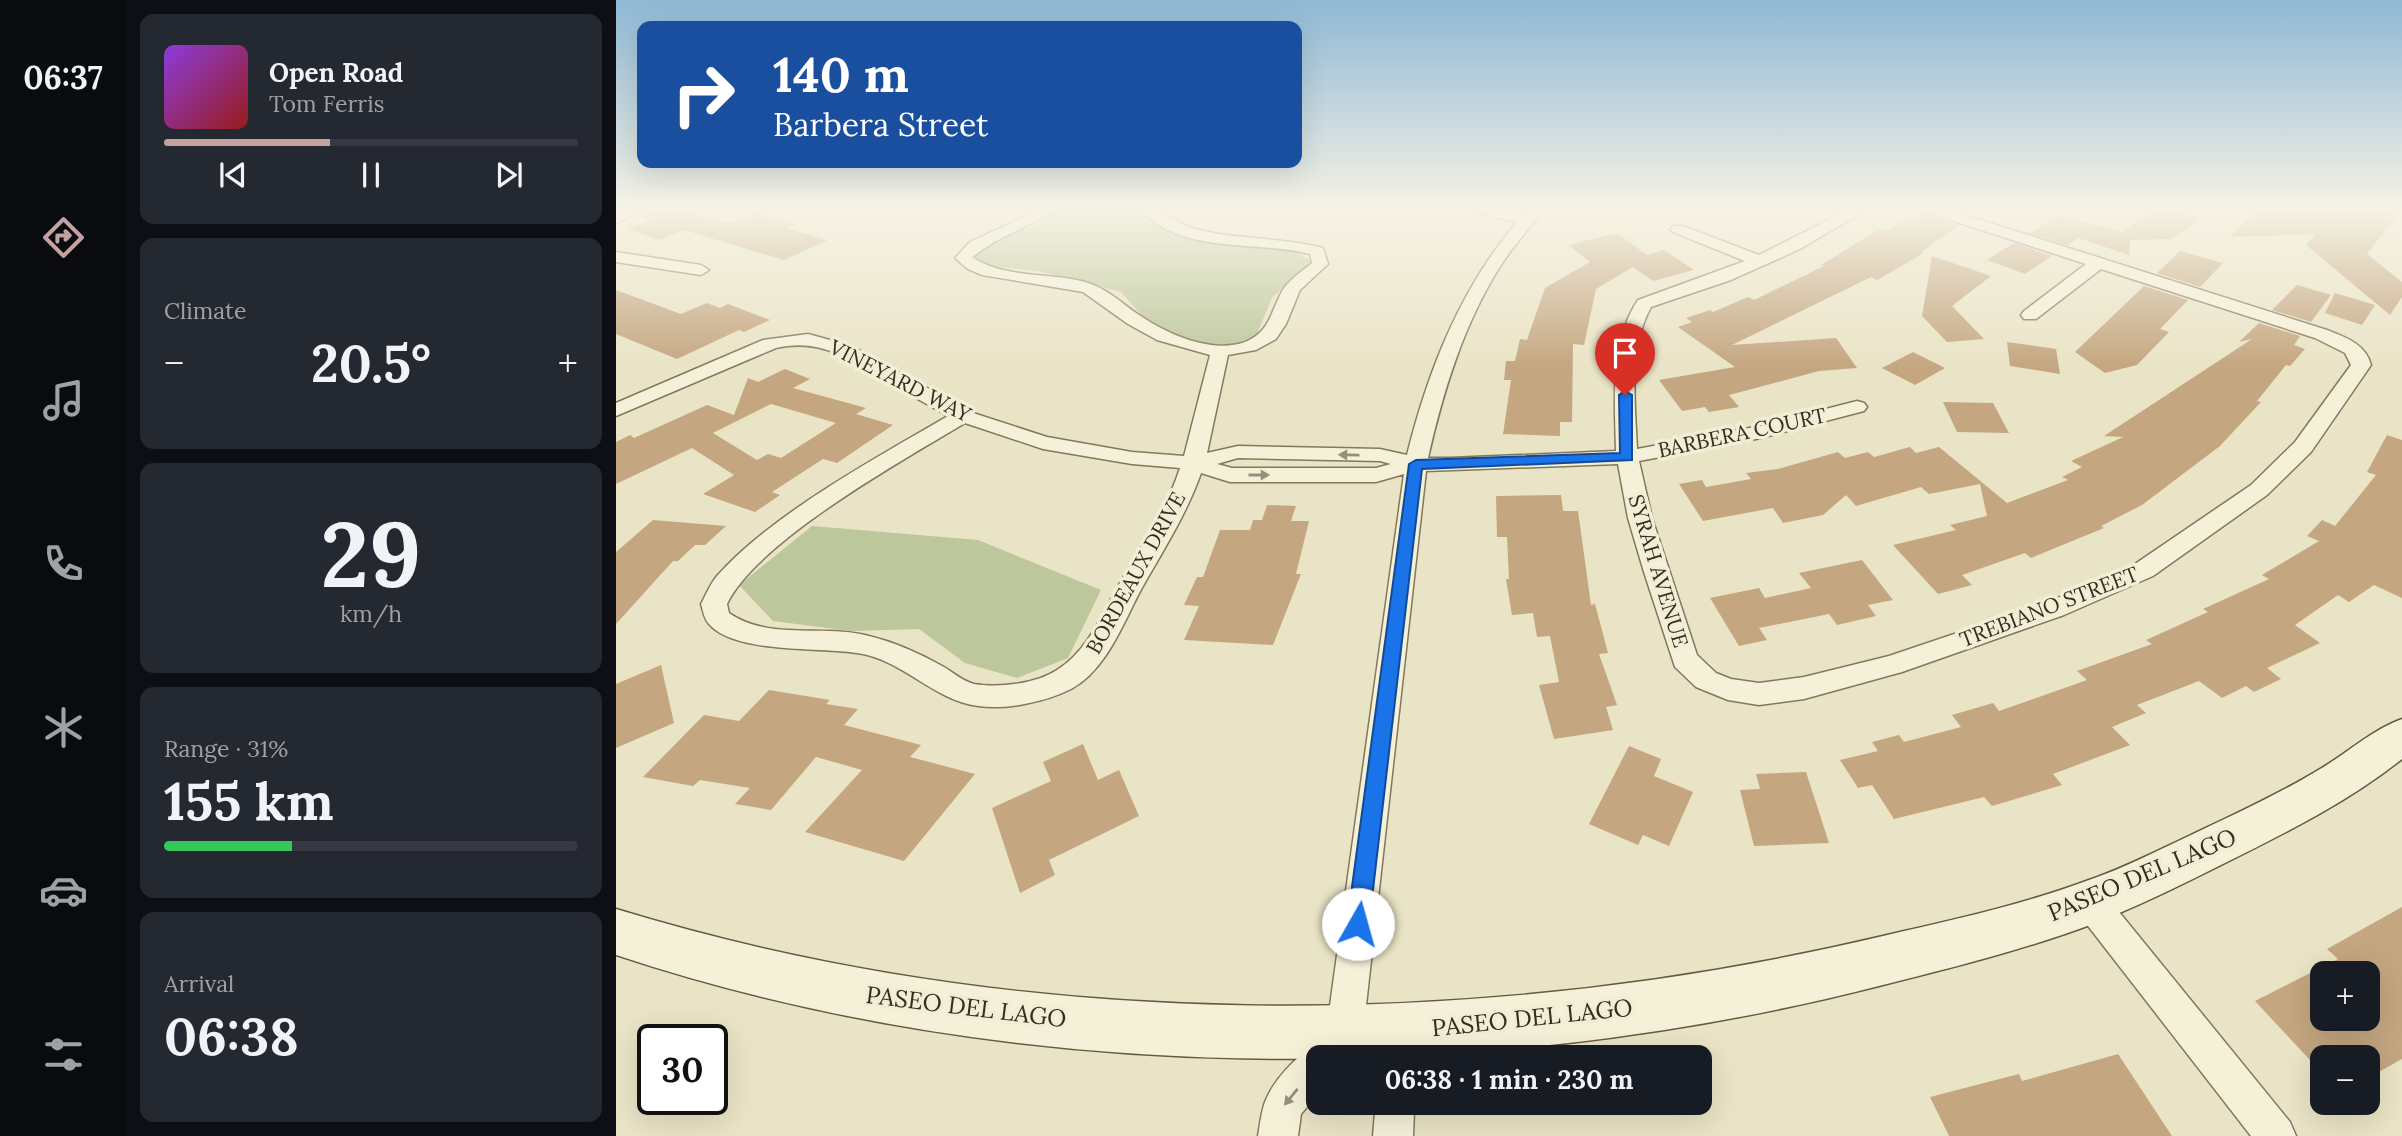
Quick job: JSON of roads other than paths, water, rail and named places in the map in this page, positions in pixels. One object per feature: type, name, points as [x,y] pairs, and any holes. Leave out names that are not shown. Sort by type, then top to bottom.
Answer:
[{"type":"street","points":[[649,262],[701,270]]},
{"type":"street","points":[[967,262],[990,271],[1062,281],[1090,288],[1105,295],[1150,330],[1168,338],[1220,351],[1234,350],[1265,339],[1273,331],[1291,291],[1321,262]]},
{"type":"street","points":[[1338,1045],[1416,464],[1437,378],[1450,345],[1496,262]]},
{"type":"street","name":"SYRAH AVENUE","points":[[1728,689],[1706,680],[1685,660],[1640,518],[1627,457],[1625,395],[1628,353],[1639,310],[1644,304],[1755,262]]},
{"type":"street","points":[[2091,262],[2097,264]]},
{"type":"street","points":[[2030,315],[2097,264]]},
{"type":"street","name":"TREBIANO STREET","points":[[1728,689],[1759,694],[1804,688],[1892,665],[2055,609],[2144,570],[2259,490],[2303,447],[2361,365],[2362,359],[2357,352],[2320,334],[2097,264]]},
{"type":"street","name":"VINEYARD WAY","points":[[616,410],[770,344],[790,339],[811,339],[827,341],[845,350],[963,416],[1043,443],[1132,458],[1193,463],[1230,475],[1376,475],[1416,464]]},
{"type":"street","name":"BORDEAUX DRIVE","points":[[963,416],[855,481],[747,560],[720,586],[713,603],[715,616],[726,627],[747,634],[831,639],[889,651],[963,692],[983,695],[1012,694],[1039,689],[1066,679],[1085,663],[1111,622],[1182,494],[1193,463],[1220,351]]},
{"type":"street","name":"BARBERA COURT","points":[[1416,464],[1627,457],[1760,432],[1857,407]]},
{"type":"street","name":"PASEO DEL LAGO","points":[[1364,1045],[1414,1030],[1579,1015],[1756,989],[1885,961],[2014,926],[2090,902],[2190,858],[2270,818],[2360,766],[2402,736]]},
{"type":"street","points":[[2090,902],[2276,1136]]},
{"type":"street","name":"PASEO DEL LAGO","points":[[616,932],[700,958],[766,974],[940,1006],[1306,1049]]},
{"type":"street","points":[[1278,1136],[1283,1106],[1306,1083]]},
{"type":"street","points":[[1393,1136],[1395,1115]]}]
